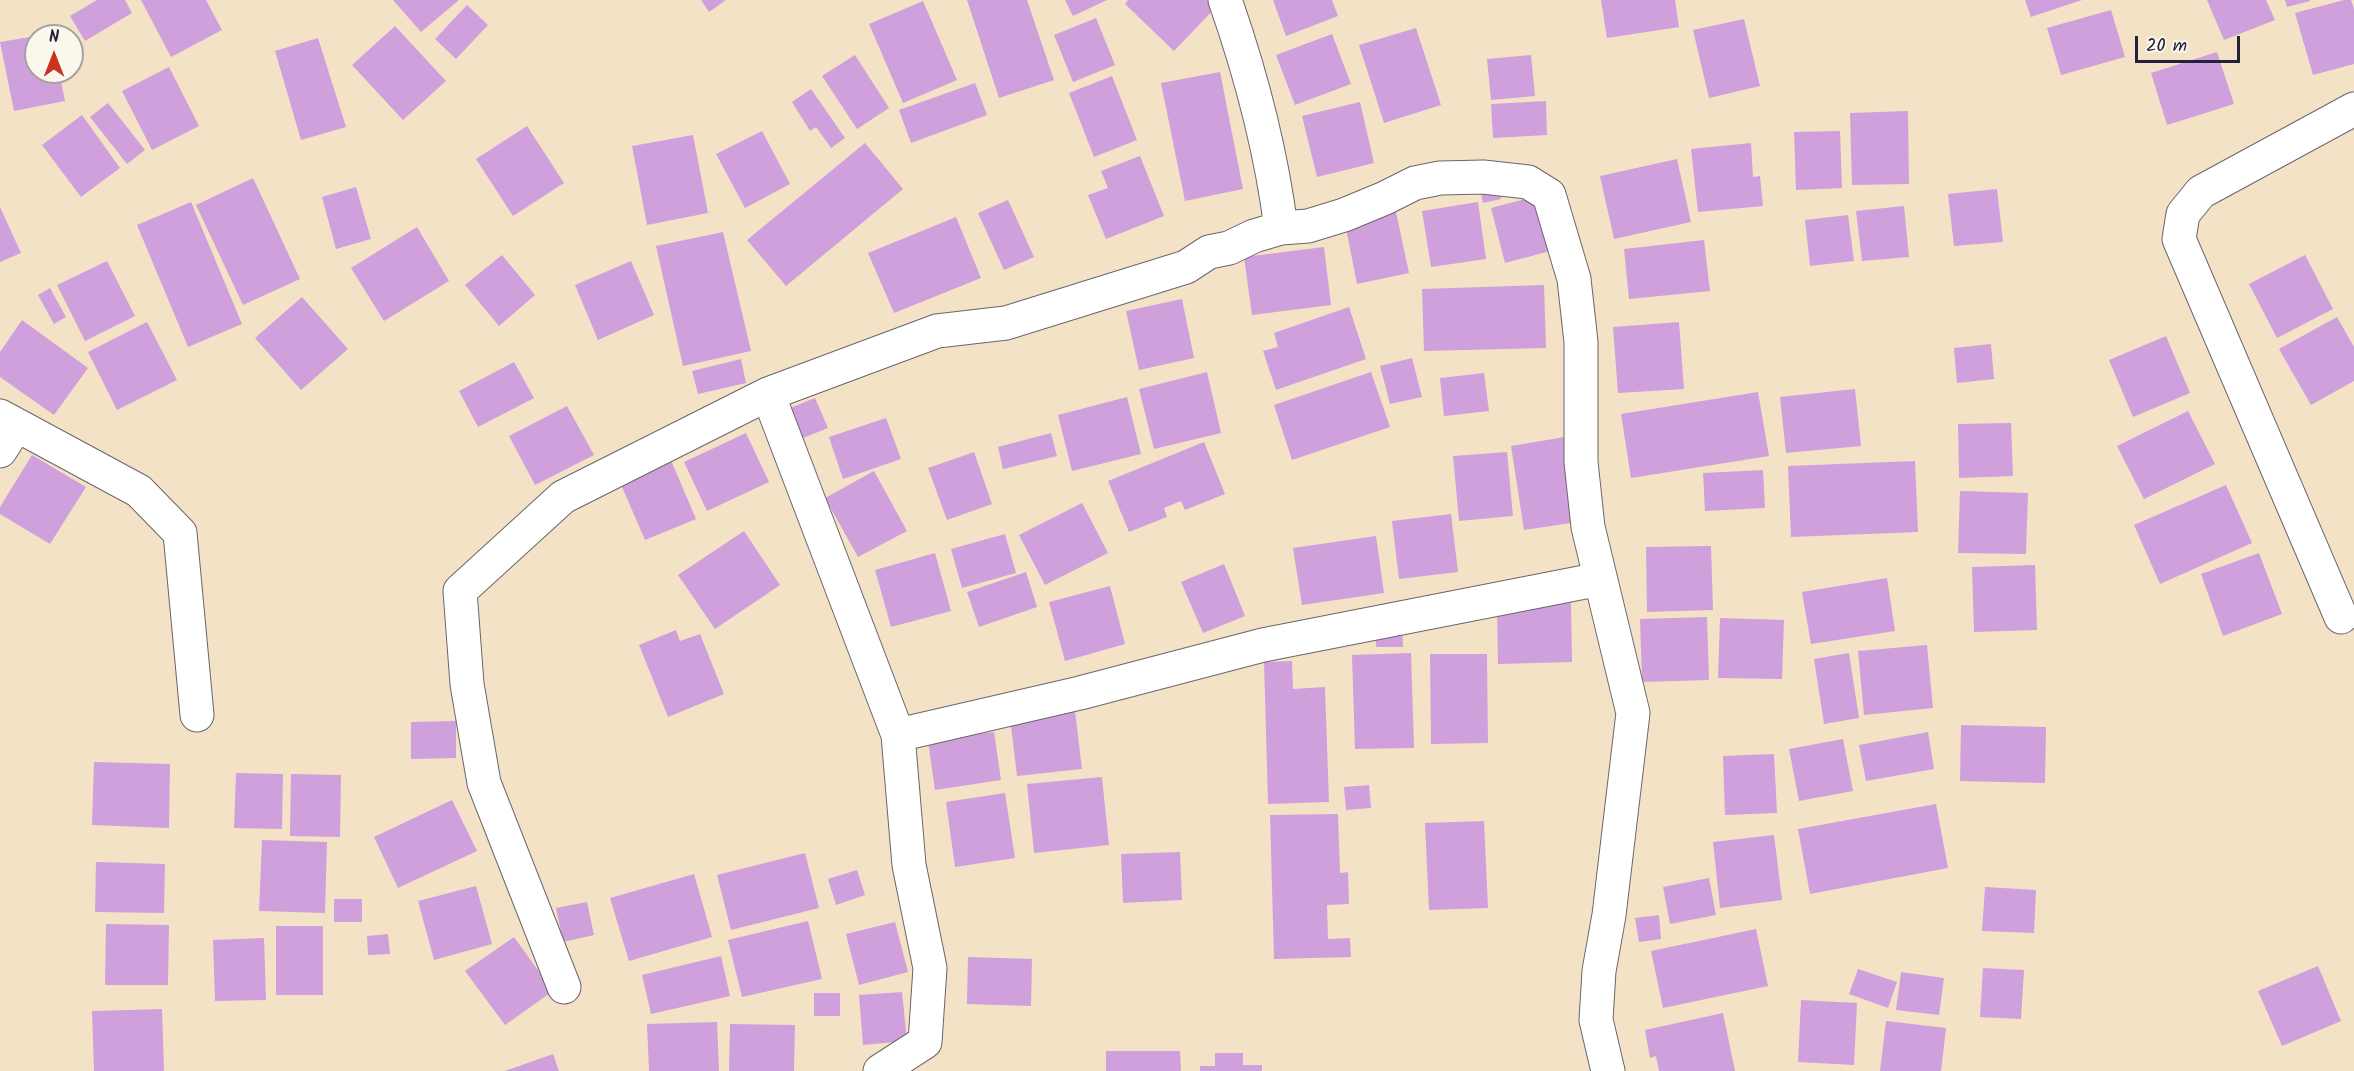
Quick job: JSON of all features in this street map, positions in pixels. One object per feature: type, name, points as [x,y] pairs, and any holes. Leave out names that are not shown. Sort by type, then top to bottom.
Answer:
[{"type":"street","points":[[1225,0],[1254,89],[1274,174],[1281,228]]},
{"type":"street","points":[[2342,617],[2179,239],[2182,214],[2201,192],[2354,110]]},
{"type":"street","points":[[564,987],[484,783],[467,684],[460,591],[563,497],[768,394],[937,331],[1006,323],[1186,267],[1209,252],[1229,248],[1254,236],[1281,228],[1308,226],[1365,206],[1415,183],[1440,178],[1483,177],[1528,182],[1549,195],[1574,279],[1581,342],[1581,462],[1588,527],[1634,712],[1609,915],[1599,971],[1596,1020],[1608,1071]]},
{"type":"street","points":[[768,394],[898,735],[909,865],[930,968],[926,1042],[880,1071]]},
{"type":"street","points":[[5,431],[139,491],[180,533],[196,716]]},
{"type":"street","points":[[898,735],[1080,693],[1263,645],[1600,579]]},
{"type":"building","points":[[97,0],[125,0],[132,13],[85,41],[84,24],[75,24],[70,16]]},
{"type":"building","points":[[141,0],[206,0],[222,30],[171,57]]},
{"type":"building","points":[[393,0],[459,0],[421,32]]},
{"type":"building","points":[[701,0],[726,0],[709,12]]},
{"type":"building","points":[[967,0],[1027,0],[1054,80],[999,98]]},
{"type":"building","points":[[1065,0],[1107,0],[1073,16]]},
{"type":"building","points":[[1128,0],[1216,0],[1220,3],[1174,51],[1125,4]]},
{"type":"building","points":[[1273,0],[1332,0],[1338,16],[1286,36]]},
{"type":"building","points":[[1601,0],[1675,0],[1679,27],[1607,38]]},
{"type":"building","points":[[2025,0],[2082,0],[2031,17]]},
{"type":"building","points":[[2207,0],[2266,0],[2275,20],[2224,40]]},
{"type":"building","points":[[2285,0],[2310,0],[2310,1],[2287,7]]},
{"type":"building","points":[[2351,0],[2354,9],[2354,64],[2313,75],[2295,13]]},
{"type":"building","points":[[923,1],[957,80],[903,103],[869,24]]},
{"type":"building","points":[[467,5],[488,25],[456,59],[435,39]]},
{"type":"building","points":[[2111,10],[2125,57],[2061,75],[2047,28]]},
{"type":"building","points":[[1096,18],[1115,65],[1073,82],[1054,35]]},
{"type":"building","points":[[1744,19],[1760,86],[1709,98],[1693,30]]},
{"type":"building","points":[[395,26],[446,81],[403,120],[352,65]]},
{"type":"building","points":[[1416,28],[1441,105],[1384,123],[1359,45]]},
{"type":"building","points":[[1332,34],[1351,84],[1295,105],[1276,55]]},
{"type":"building","points":[[24,38],[24,84],[61,84],[65,101],[14,111],[0,42]]},
{"type":"building","points":[[318,38],[346,127],[301,140],[275,51]]},
{"type":"building","points":[[2217,52],[2234,104],[2167,125],[2151,73]]},
{"type":"building","points":[[855,55],[889,108],[857,129],[822,76]]},
{"type":"building","points":[[1531,55],[1535,96],[1491,100],[1487,59]]},
{"type":"building","points":[[169,67],[199,126],[152,150],[122,91]]},
{"type":"building","points":[[1220,72],[1243,189],[1185,201],[1161,83]]},
{"type":"building","points":[[1112,76],[1137,140],[1094,157],[1069,93]]},
{"type":"building","points":[[975,83],[987,115],[911,143],[899,110]]},
{"type":"building","points":[[811,89],[845,138],[831,148],[816,127],[810,131],[792,102]]},
{"type":"building","points":[[1546,101],[1547,135],[1493,138],[1491,104]]},
{"type":"building","points":[[1360,102],[1374,163],[1317,177],[1302,116]]},
{"type":"building","points":[[108,103],[145,150],[127,164],[90,117]]},
{"type":"building","points":[[1908,111],[1909,184],[1852,185],[1850,113]]},
{"type":"building","points":[[82,115],[120,168],[81,197],[42,145]]},
{"type":"building","points":[[527,126],[564,183],[513,216],[476,159]]},
{"type":"building","points":[[762,131],[790,184],[745,208],[716,154]]},
{"type":"building","points":[[1840,131],[1842,188],[1796,190],[1794,132]]},
{"type":"building","points":[[693,135],[708,213],[647,225],[632,146]]},
{"type":"building","points":[[865,143],[903,189],[786,286],[747,240]]},
{"type":"building","points":[[1751,143],[1753,177],[1760,176],[1763,206],[1698,212],[1691,149]]},
{"type":"building","points":[[1140,156],[1164,216],[1106,239],[1088,195],[1108,188],[1101,171]]},
{"type":"building","points":[[1677,159],[1691,222],[1614,239],[1600,176]]},
{"type":"building","points":[[253,178],[300,279],[243,305],[196,205]]},
{"type":"building","points":[[1498,183],[1501,199],[1483,203],[1480,187]]},
{"type":"building","points":[[356,187],[371,239],[336,249],[322,197]]},
{"type":"building","points":[[1997,189],[2003,242],[1954,246],[1948,194]]},
{"type":"building","points":[[1544,194],[1558,249],[1505,263],[1491,208]]},
{"type":"building","points":[[1008,200],[1034,257],[1004,270],[978,213]]},
{"type":"building","points":[[191,202],[242,324],[188,347],[137,225]]},
{"type":"building","points":[[1478,202],[1486,259],[1431,267],[1422,211]]},
{"type":"building","points":[[1904,206],[1909,257],[1862,261],[1856,211]]},
{"type":"building","points":[[0,207],[21,253],[0,262]]},
{"type":"building","points":[[1396,212],[1409,273],[1357,284],[1345,223]]},
{"type":"building","points":[[1848,215],[1854,261],[1810,266],[1805,220]]},
{"type":"building","points":[[956,217],[981,278],[894,313],[868,253]]},
{"type":"building","points":[[417,227],[449,281],[384,321],[351,268]]},
{"type":"building","points":[[723,232],[751,351],[683,366],[656,246]]},
{"type":"building","points":[[1704,240],[1710,291],[1629,299],[1624,249]]},
{"type":"building","points":[[1324,247],[1331,305],[1252,315],[1244,257]]},
{"type":"building","points":[[502,255],[535,295],[499,326],[465,285]]},
{"type":"building","points":[[2305,255],[2333,309],[2277,338],[2249,284]]},
{"type":"building","points":[[107,261],[135,316],[85,341],[57,285]]},
{"type":"building","points":[[631,261],[654,315],[598,340],[575,285]]},
{"type":"building","points":[[1544,285],[1546,348],[1424,351],[1422,289]]},
{"type":"building","points":[[50,288],[66,317],[54,324],[38,295]]},
{"type":"building","points":[[302,297],[348,349],[301,390],[255,338]]},
{"type":"building","points":[[1182,299],[1194,358],[1139,370],[1126,311]]},
{"type":"building","points":[[1349,307],[1366,359],[1276,390],[1263,351],[1278,347],[1274,333]]},
{"type":"building","points":[[2337,317],[2354,347],[2354,381],[2311,405],[2279,349]]},
{"type":"building","points":[[22,320],[88,368],[54,415],[0,377],[0,352]]},
{"type":"building","points":[[147,322],[177,380],[117,410],[88,352]]},
{"type":"building","points":[[1679,322],[1684,389],[1618,393],[1613,327]]},
{"type":"building","points":[[2166,336],[2190,393],[2133,417],[2109,360]]},
{"type":"building","points":[[1991,344],[1994,379],[1957,383],[1954,348]]},
{"type":"building","points":[[1412,358],[1422,397],[1390,404],[1380,366]]},
{"type":"building","points":[[741,359],[746,383],[698,394],[692,371]]},
{"type":"building","points":[[514,362],[534,398],[478,427],[459,391]]},
{"type":"building","points":[[1207,372],[1221,433],[1154,449],[1139,389]]},
{"type":"building","points":[[1371,372],[1390,427],[1292,460],[1274,405]]},
{"type":"building","points":[[1484,373],[1489,411],[1444,416],[1440,378]]},
{"type":"building","points":[[1855,389],[1861,446],[1786,453],[1780,397]]},
{"type":"building","points":[[1758,392],[1769,456],[1631,478],[1621,414]]},
{"type":"building","points":[[1127,397],[1141,454],[1072,471],[1058,415]]},
{"type":"building","points":[[815,398],[828,428],[803,438],[790,408]]},
{"type":"building","points":[[567,406],[594,455],[535,485],[509,436]]},
{"type":"building","points":[[2188,411],[2215,464],[2144,499],[2117,446]]},
{"type":"building","points":[[886,418],[901,459],[843,479],[829,437]]},
{"type":"building","points":[[2011,423],[2013,476],[1959,478],[1958,424]]},
{"type":"building","points":[[746,433],[769,482],[707,511],[684,462]]},
{"type":"building","points":[[1051,433],[1057,456],[1003,469],[998,447]]},
{"type":"building","points":[[1565,437],[1578,522],[1524,530],[1511,446]]},
{"type":"building","points":[[1204,442],[1225,494],[1185,510],[1181,501],[1164,508],[1167,517],[1129,532],[1108,481]]},
{"type":"building","points":[[974,452],[992,504],[947,520],[928,468]]},
{"type":"building","points":[[1507,452],[1513,516],[1459,521],[1453,456]]},
{"type":"building","points":[[32,455],[86,487],[50,544],[0,514],[0,507]]},
{"type":"building","points":[[670,458],[696,519],[645,540],[619,480]]},
{"type":"building","points":[[1915,461],[1918,532],[1791,537],[1788,466]]},
{"type":"building","points":[[1763,470],[1765,508],[1705,511],[1703,473]]},
{"type":"building","points":[[874,471],[907,531],[858,557],[825,498]]},
{"type":"building","points":[[2226,485],[2252,543],[2160,584],[2134,525]]},
{"type":"building","points":[[1960,491],[2028,493],[2026,554],[1958,553]]},
{"type":"building","points":[[1082,503],[1108,553],[1045,585],[1019,535]]},
{"type":"building","points":[[1451,514],[1458,572],[1399,579],[1392,521]]},
{"type":"building","points":[[744,531],[780,585],[715,629],[678,575]]},
{"type":"building","points":[[1005,534],[1016,573],[962,588],[951,549]]},
{"type":"building","points":[[1376,536],[1384,593],[1302,605],[1293,548]]},
{"type":"building","points":[[1711,546],[1713,610],[1647,612],[1646,547]]},
{"type":"building","points":[[935,553],[951,611],[891,627],[875,570]]},
{"type":"building","points":[[2259,553],[2282,614],[2223,636],[2201,574]]},
{"type":"building","points":[[1224,564],[1245,616],[1203,633],[1181,582]]},
{"type":"building","points":[[2035,565],[2037,630],[1974,632],[1972,567]]},
{"type":"building","points":[[1026,572],[1037,607],[979,627],[967,592]]},
{"type":"building","points":[[1887,578],[1895,631],[1811,644],[1802,592]]},
{"type":"building","points":[[1110,586],[1125,644],[1065,661],[1049,602]]},
{"type":"building","points":[[1571,603],[1572,662],[1498,664],[1497,605]]},
{"type":"building","points":[[1707,617],[1709,680],[1642,682],[1640,619]]},
{"type":"building","points":[[1720,618],[1784,620],[1782,679],[1718,678]]},
{"type":"building","points":[[1402,628],[1403,647],[1376,647],[1376,629]]},
{"type":"building","points":[[676,630],[680,641],[700,634],[724,694],[668,717],[639,645]]},
{"type":"building","points":[[1927,645],[1933,708],[1864,715],[1858,651]]},
{"type":"building","points":[[1411,653],[1414,748],[1355,749],[1352,655]]},
{"type":"building","points":[[1849,653],[1859,718],[1824,724],[1814,659]]},
{"type":"building","points":[[1430,654],[1487,654],[1488,743],[1431,744]]},
{"type":"building","points":[[1292,661],[1293,689],[1325,687],[1329,802],[1268,804],[1264,662]]},
{"type":"building","points":[[1075,711],[1082,769],[1017,776],[1010,718]]},
{"type":"building","points":[[456,721],[456,758],[411,759],[411,722]]},
{"type":"building","points":[[1961,725],[2046,727],[2045,783],[1960,781]]},
{"type":"building","points":[[994,732],[1001,780],[935,790],[928,741]]},
{"type":"building","points":[[1928,732],[1934,769],[1866,781],[1859,745]]},
{"type":"building","points":[[1843,739],[1853,791],[1799,801],[1789,749]]},
{"type":"building","points":[[1774,754],[1777,813],[1725,815],[1723,756]]},
{"type":"building","points":[[94,762],[170,764],[169,828],[92,825]]},
{"type":"building","points":[[236,773],[283,774],[282,829],[234,828]]},
{"type":"building","points":[[291,774],[341,775],[340,837],[290,836]]},
{"type":"building","points":[[1102,777],[1109,845],[1034,853],[1027,784]]},
{"type":"building","points":[[1369,785],[1371,808],[1346,810],[1344,787]]},
{"type":"building","points":[[1005,793],[1015,858],[955,867],[946,802]]},
{"type":"building","points":[[452,800],[477,851],[398,888],[374,837]]},
{"type":"building","points":[[1936,804],[1948,868],[1810,894],[1798,829]]},
{"type":"building","points":[[1338,814],[1340,873],[1348,872],[1349,904],[1327,905],[1328,939],[1350,938],[1351,957],[1274,959],[1270,815]]},
{"type":"building","points":[[1484,821],[1488,908],[1429,910],[1425,823]]},
{"type":"building","points":[[1774,835],[1782,900],[1720,908],[1713,842]]},
{"type":"building","points":[[262,840],[327,842],[325,913],[259,911]]},
{"type":"building","points":[[1180,852],[1182,900],[1123,903],[1121,854]]},
{"type":"building","points":[[805,853],[819,908],[731,930],[717,875]]},
{"type":"building","points":[[96,862],[165,864],[164,913],[95,912]]},
{"type":"building","points":[[857,870],[865,895],[836,905],[828,879]]},
{"type":"building","points":[[694,874],[712,937],[629,961],[610,898]]},
{"type":"building","points":[[1709,878],[1716,915],[1670,924],[1663,887]]},
{"type":"building","points":[[476,886],[492,944],[434,960],[418,901]]},
{"type":"building","points":[[1985,887],[2036,890],[2034,933],[1982,931]]},
{"type":"building","points":[[334,899],[362,899],[362,922],[334,922]]},
{"type":"building","points":[[587,902],[594,935],[563,942],[556,908]]},
{"type":"building","points":[[1659,915],[1661,939],[1639,942],[1635,918]]},
{"type":"building","points":[[808,921],[822,979],[742,997],[728,940]]},
{"type":"building","points":[[895,922],[908,972],[859,985],[846,934]]},
{"type":"building","points":[[106,924],[169,925],[168,985],[105,985]]},
{"type":"building","points":[[276,926],[323,926],[323,995],[276,995]]},
{"type":"building","points":[[1756,929],[1768,986],[1663,1008],[1651,951]]},
{"type":"building","points":[[388,934],[390,954],[368,955],[367,936]]},
{"type":"building","points":[[514,937],[553,991],[505,1025],[465,971]]},
{"type":"building","points":[[264,938],[266,1000],[215,1001],[213,940]]},
{"type":"building","points":[[721,956],[730,996],[651,1014],[642,975]]},
{"type":"building","points":[[968,957],[1032,959],[1031,1006],[967,1004]]},
{"type":"building","points":[[2318,966],[2341,1021],[2282,1046],[2258,991]]},
{"type":"building","points":[[1983,968],[2024,970],[2021,1019],[1980,1017]]},
{"type":"building","points":[[1858,969],[1897,982],[1888,1008],[1849,994]]},
{"type":"building","points":[[1901,972],[1944,978],[1939,1015],[1896,1010]]},
{"type":"building","points":[[902,992],[907,1041],[863,1045],[859,995]]},
{"type":"building","points":[[814,993],[840,993],[840,1016],[814,1016]]},
{"type":"building","points":[[1801,1000],[1857,1003],[1854,1065],[1798,1062]]},
{"type":"building","points":[[162,1009],[164,1071],[94,1071],[92,1011]]},
{"type":"building","points":[[1723,1013],[1735,1071],[1659,1071],[1656,1056],[1650,1058],[1645,1030]]},
{"type":"building","points":[[1886,1021],[1946,1028],[1941,1071],[1880,1071]]},
{"type":"building","points":[[717,1022],[719,1071],[649,1071],[647,1024]]},
{"type":"building","points":[[730,1024],[795,1025],[794,1071],[729,1071]]},
{"type":"building","points":[[1106,1051],[1180,1051],[1181,1071],[1106,1071]]},
{"type":"building","points":[[1215,1053],[1243,1053],[1243,1065],[1262,1065],[1262,1071],[1200,1071],[1200,1066],[1215,1066]]},
{"type":"building","points":[[553,1054],[559,1071],[505,1071]]}]
